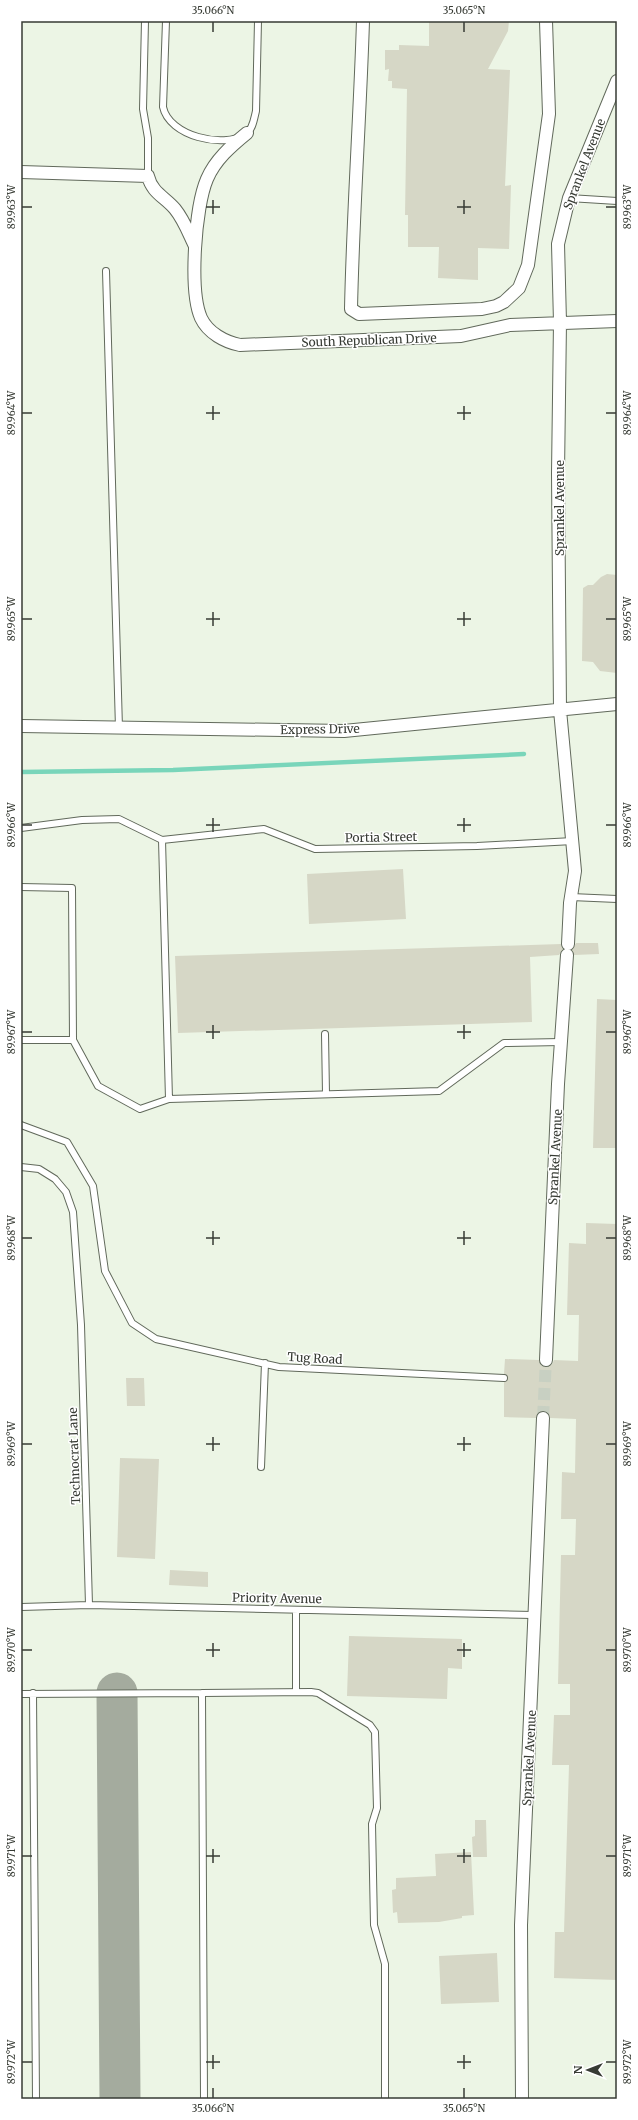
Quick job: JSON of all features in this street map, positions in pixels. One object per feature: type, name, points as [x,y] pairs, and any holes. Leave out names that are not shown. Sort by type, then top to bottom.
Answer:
[{"type":"street","points":[[363,21],[359,140],[355,165],[351,310],[359,314],[482,309],[496,306],[504,302],[519,288],[528,265],[549,114],[546,21]]},
{"type":"street","name":"Sprankel Avenue","points":[[546,1360],[561,1042],[571,897],[575,871],[560,710],[558,473],[560,322],[558,244],[569,198],[617,81]]},
{"type":"street","name":"South Republican Drive","points":[[247,133],[224,154],[207,178],[201,194],[198,214],[195,247],[196,301],[201,319],[225,342],[240,345],[460,336],[510,325],[617,321]]},
{"type":"street","points":[[21,172],[148,176],[150,184],[155,191],[176,210],[195,247]]},
{"type":"street","name":"Express Drive","points":[[21,726],[344,731],[617,704]]},
{"type":"street","name":"Sprankel Avenue","points":[[522,2099],[521,1925],[543,1418]]},
{"type":"lane","points":[[145,21],[143,109],[148,138],[148,176]]},
{"type":"lane","points":[[166,21],[163,107],[165,114],[183,131],[206,139],[233,139],[247,133],[254,123],[256,111],[258,21]]},
{"type":"lane","points":[[569,198],[617,201]]},
{"type":"lane","points":[[106,271],[119,728]]},
{"type":"lane","points":[[21,828],[82,820],[119,819],[162,840],[169,1099]]},
{"type":"lane","name":"Portia Street","points":[[162,840],[193,838],[264,829],[315,849],[477,846],[573,841]]},
{"type":"lane","points":[[21,887],[72,888],[73,1040],[98,1086],[140,1109],[169,1099],[439,1091],[504,1043],[561,1042]]},
{"type":"lane","points":[[571,897],[617,899]]},
{"type":"lane","points":[[325,1034],[326,1094]]},
{"type":"lane","points":[[21,1040],[73,1040]]},
{"type":"lane","name":"Tug Road","points":[[21,1125],[66,1142],[93,1186],[105,1271],[132,1323],[156,1339],[279,1367],[300,1370],[504,1378]]},
{"type":"lane","name":"Technocrat Lane","points":[[21,1167],[39,1169],[55,1179],[66,1192],[73,1212],[80,1306],[89,1605]]},
{"type":"lane","points":[[261,1467],[265,1363]]},
{"type":"lane","name":"Priority Avenue","points":[[21,1607],[89,1605],[534,1615]]},
{"type":"lane","points":[[296,1610],[296,1692]]},
{"type":"lane","points":[[33,1693],[36,2099]]},
{"type":"lane","points":[[202,1693],[204,2099]]},
{"type":"lane","points":[[21,1694],[318,1693],[370,1725],[375,1732],[377,1808],[372,1824],[374,1925],[385,1964],[385,2099]]},
{"type":"building","points":[[429,21],[509,21],[508,31],[488,69],[510,70],[505,186],[511,185],[509,249],[478,248],[478,280],[438,278],[439,247],[408,247],[408,215],[405,215],[407,89],[392,88],[392,81],[388,81],[389,69],[385,70],[385,50],[399,50],[399,45],[429,46]]},
{"type":"building","points":[[607,574],[617,575],[617,673],[600,671],[593,662],[582,661],[583,588],[588,585],[593,585],[601,577]]},
{"type":"building","points":[[403,869],[406,919],[309,924],[307,874]]},
{"type":"building","points":[[576,943],[598,943],[599,954],[574,955],[572,950]]},
{"type":"building","points":[[561,944],[563,949],[559,955],[530,957],[532,1022],[178,1033],[175,956]]},
{"type":"building","points":[[597,999],[617,1000],[617,1148],[593,1148]]},
{"type":"building","points":[[586,1223],[617,1224],[617,1980],[554,1978],[555,1932],[564,1932],[569,1765],[552,1765],[554,1715],[570,1715],[570,1684],[558,1684],[561,1555],[575,1555],[576,1519],[561,1519],[562,1472],[575,1473],[576,1419],[550,1418],[547,1412],[543,1411],[537,1414],[536,1418],[504,1417],[504,1382],[508,1378],[504,1374],[505,1359],[539,1360],[542,1366],[546,1367],[552,1364],[554,1360],[578,1361],[579,1315],[567,1315],[569,1243],[586,1244]]},
{"type":"building","points":[[126,1378],[144,1378],[145,1406],[127,1406]]},
{"type":"building","points":[[120,1458],[159,1459],[155,1559],[117,1557]]},
{"type":"building","points":[[170,1570],[208,1572],[208,1587],[169,1585]]},
{"type":"building","points":[[349,1636],[462,1639],[462,1669],[448,1668],[447,1699],[347,1696]]},
{"type":"building","points":[[475,1820],[486,1820],[487,1857],[473,1857],[472,1837],[475,1836]]},
{"type":"building","points":[[471,1852],[474,1915],[462,1916],[462,1918],[439,1922],[398,1923],[397,1912],[393,1913],[392,1890],[396,1889],[396,1878],[436,1876],[435,1854]]},
{"type":"building","points":[[497,1953],[499,2002],[441,2004],[439,1956]]},
{"type":"waterway","points":[[21,772],[173,770],[524,754]]},
{"type":"taxiway","points":[[117,1693],[120,2099]]},
{"type":"tunnel","points":[[543,1418],[546,1360]]}]
